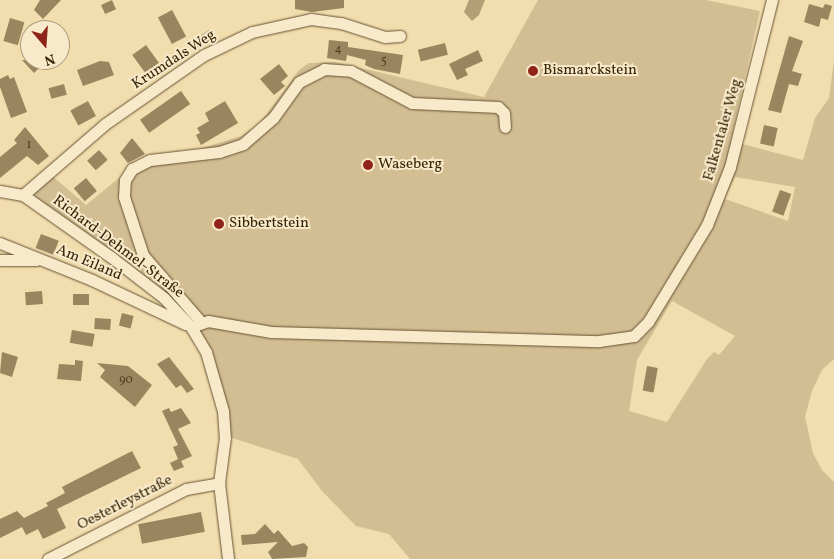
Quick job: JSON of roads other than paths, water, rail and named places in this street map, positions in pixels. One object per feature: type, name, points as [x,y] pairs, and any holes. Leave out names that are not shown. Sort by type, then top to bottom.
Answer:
[{"type":"street","name":"Falkentaler Weg","points":[[196,325],[271,332],[599,341],[634,336],[648,322],[706,225],[730,167],[772,0]]},
{"type":"street","name":"Krumdals Weg","points":[[22,195],[105,124],[204,55],[252,32],[311,19],[341,23],[385,37],[400,36]]},
{"type":"street","points":[[196,325],[143,256],[124,197],[125,180],[132,169],[150,160],[219,152],[243,144],[268,124],[299,82],[324,69],[350,71],[412,102],[498,107],[504,113],[505,127]]},
{"type":"street","points":[[0,180],[4,191],[22,195]]},
{"type":"street","name":"Richard-Dehmel-Straße","points":[[22,195],[164,298],[196,325],[223,411],[225,437],[219,483],[228,559]]},
{"type":"street","name":"Am Eiland","points":[[0,243],[196,325]]},
{"type":"street","points":[[0,260],[43,260]]},
{"type":"street","name":"Oesterleystraße","points":[[48,559],[186,489],[219,483]]},
{"type":"place","name":"Bismarckstein","points":[[533,71]]},
{"type":"place","name":"Waseberg","points":[[368,165]]},
{"type":"place","name":"Sibbertstein","points":[[219,224]]}]
